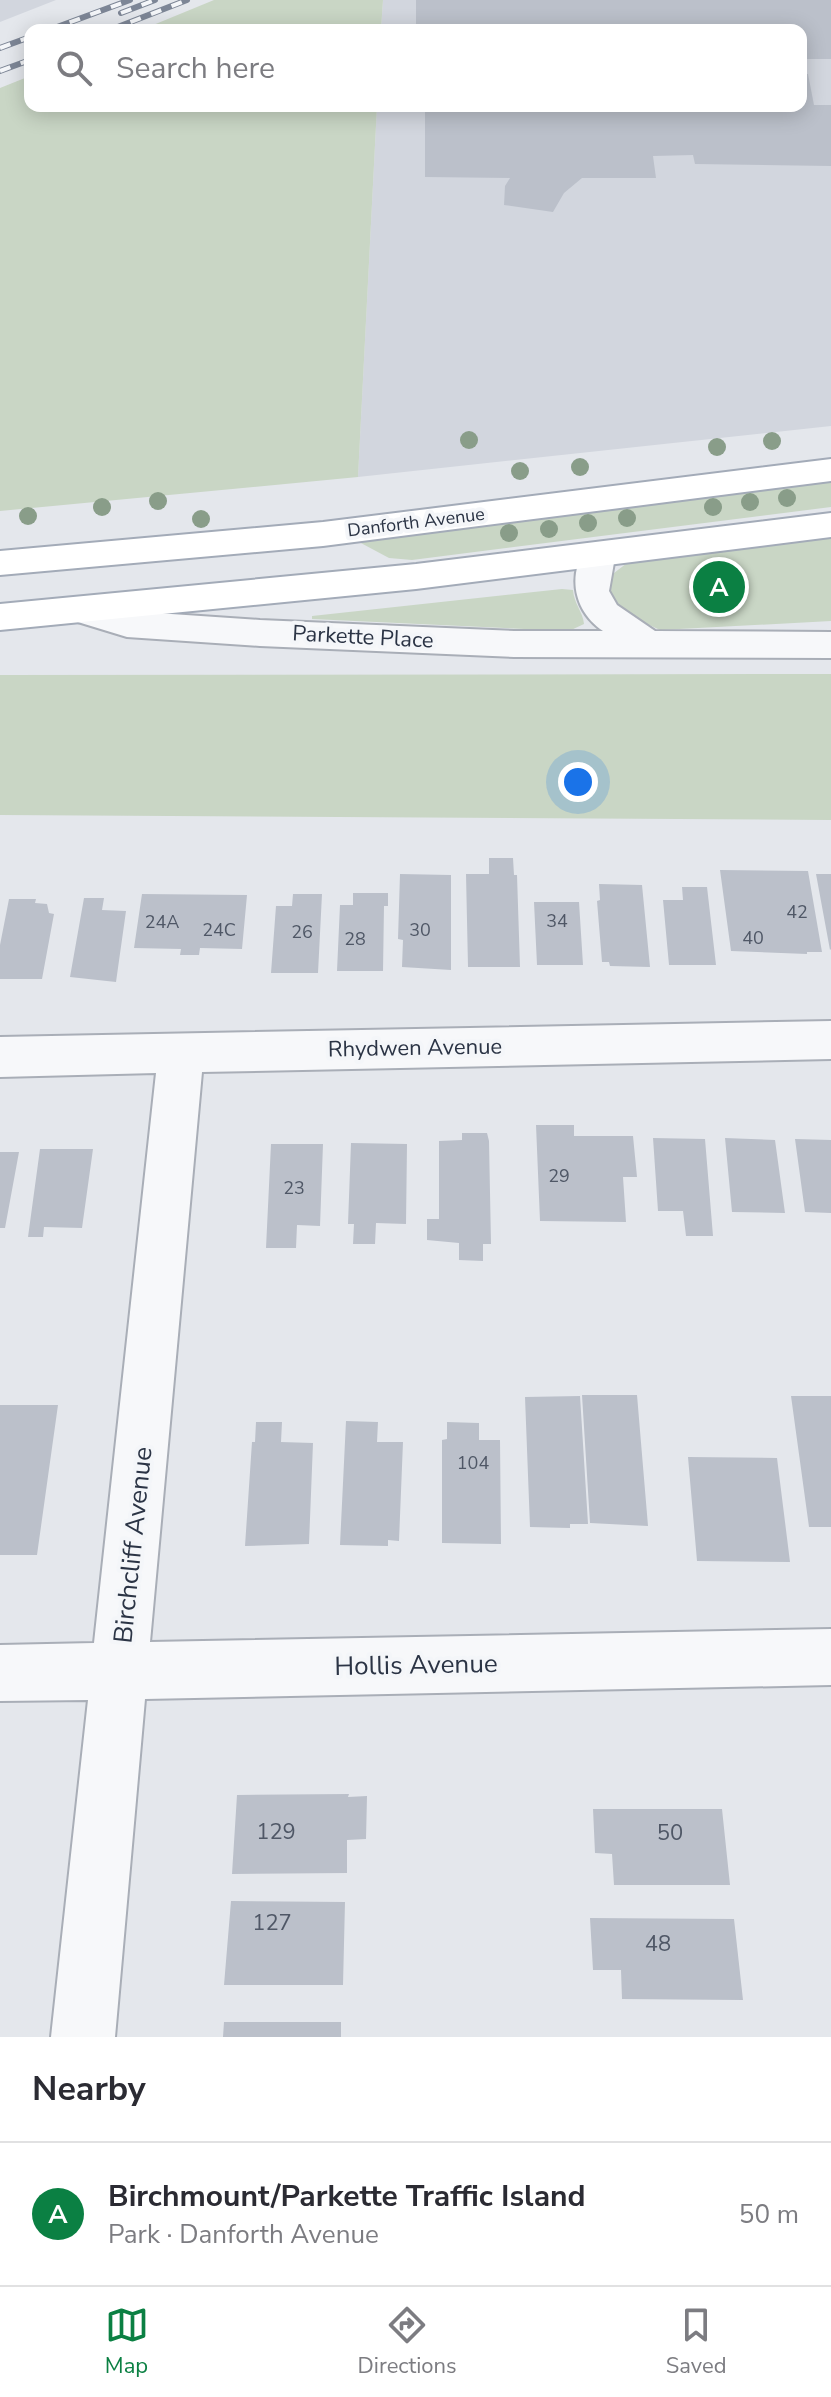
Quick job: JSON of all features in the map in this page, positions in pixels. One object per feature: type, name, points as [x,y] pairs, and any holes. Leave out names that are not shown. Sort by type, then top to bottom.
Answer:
[{"type":"main road","name":"Danforth Avenue","points":[[0,563],[323,534],[831,470]]},
{"type":"main road","points":[[0,617],[178,602],[597,557],[831,525]]},
{"type":"main road","points":[[178,602],[294,566],[323,534],[366,563],[397,578]]},
{"type":"street","points":[[597,557],[591,591],[598,605],[604,614],[646,643]]},
{"type":"street","name":"Parkette Place","points":[[81,610],[127,624],[192,629],[514,644],[831,645]]},
{"type":"street","name":"Rhydwen Avenue","points":[[0,1057],[831,1040]]},
{"type":"street","name":"Birchcliff Avenue","points":[[83,2037],[181,1053]]},
{"type":"street","name":"Hollis Avenue","points":[[0,1673],[830,1660]]},
{"type":"shaded area","points":[[0,0],[56,0],[0,22]]},
{"type":"shaded area","points":[[383,0],[831,0],[831,426],[358,477],[377,112],[807,112],[807,24],[381,24]]},
{"type":"green space","points":[[214,0],[383,0],[381,24],[156,24]]},
{"type":"green space","points":[[24,78],[24,112],[377,112],[358,477],[0,511],[0,88]]},
{"type":"green space","points":[[831,481],[831,507],[412,560],[389,558],[359,542]]},
{"type":"green space","points":[[831,537],[831,621],[660,630],[626,614],[609,594],[605,580],[627,563]]},
{"type":"green space","points":[[573,590],[584,624],[569,631],[312,619],[312,616]]},
{"type":"green space","points":[[831,674],[831,820],[0,815],[0,675]]},
{"type":"building","points":[[416,0],[831,0],[831,59],[807,59],[807,24],[416,24]]},
{"type":"building","points":[[807,74],[814,105],[831,105],[831,166],[695,164],[693,155],[653,156],[656,178],[582,178],[564,193],[553,212],[504,205],[505,186],[510,178],[425,177],[425,112],[807,112]]},
{"type":"building","points":[[489,858],[513,858],[514,875],[517,875],[520,967],[468,967],[466,874],[489,874]]},
{"type":"building","points":[[720,870],[808,871],[822,952],[731,951]]},
{"type":"building","points":[[400,874],[451,875],[451,970],[402,967],[403,940],[398,939]]},
{"type":"building","points":[[816,874],[831,874],[830,950]]},
{"type":"building","points":[[599,884],[642,885],[650,967],[610,966],[609,962],[602,962],[597,901],[600,900]]},
{"type":"building","points":[[682,887],[707,887],[716,965],[669,965],[663,900],[683,900]]},
{"type":"building","points":[[353,893],[388,893],[388,906],[384,906],[383,971],[337,971],[340,905],[353,905]]},
{"type":"building","points":[[142,894],[247,895],[242,949],[200,948],[199,955],[180,955],[181,949],[134,948]]},
{"type":"building","points":[[293,894],[322,894],[318,973],[271,973],[276,906],[292,906]]},
{"type":"building","points":[[84,898],[104,898],[102,910],[126,911],[116,982],[70,977]]},
{"type":"building","points":[[9,899],[36,899],[35,903],[47,904],[49,913],[54,914],[42,979],[0,979],[0,945]]},
{"type":"building","points":[[534,902],[579,902],[583,965],[537,965]]},
{"type":"building","points":[[536,1125],[574,1125],[574,1136],[633,1136],[637,1177],[623,1177],[626,1222],[540,1221]]},
{"type":"building","points":[[462,1133],[487,1133],[489,1141],[491,1244],[483,1244],[483,1261],[459,1260],[459,1243],[427,1240],[427,1219],[439,1219],[439,1141],[462,1140]]},
{"type":"building","points":[[653,1138],[705,1139],[713,1236],[686,1236],[683,1211],[658,1211]]},
{"type":"building","points":[[725,1138],[775,1140],[785,1213],[732,1212]]},
{"type":"building","points":[[795,1139],[831,1140],[831,1213],[805,1212]]},
{"type":"building","points":[[351,1143],[407,1144],[406,1224],[376,1223],[375,1244],[353,1244],[354,1224],[348,1224]]},
{"type":"building","points":[[271,1144],[323,1144],[320,1226],[297,1225],[296,1248],[266,1248]]},
{"type":"building","points":[[40,1149],[93,1149],[82,1228],[44,1227],[43,1237],[28,1237]]},
{"type":"building","points":[[0,1152],[19,1152],[5,1228],[0,1228]]},
{"type":"building","points":[[582,1395],[637,1395],[648,1526],[590,1523]]},
{"type":"building","points":[[580,1396],[588,1524],[570,1524],[570,1528],[530,1527],[525,1397]]},
{"type":"building","points":[[791,1396],[831,1396],[831,1527],[809,1527]]},
{"type":"building","points":[[0,1405],[58,1405],[37,1555],[0,1555]]},
{"type":"building","points":[[346,1421],[378,1422],[377,1442],[403,1442],[399,1541],[388,1540],[388,1546],[340,1545]]},
{"type":"building","points":[[256,1422],[282,1422],[281,1442],[313,1443],[309,1544],[245,1546]]},
{"type":"building","points":[[447,1422],[479,1423],[479,1440],[500,1440],[501,1544],[442,1543],[442,1440],[447,1439]]},
{"type":"building","points":[[688,1457],[777,1458],[790,1562],[697,1561]]},
{"type":"building","points":[[349,1794],[348,1797],[367,1796],[366,1839],[347,1840],[347,1873],[232,1874],[237,1795]]},
{"type":"building","points":[[593,1809],[722,1809],[730,1885],[614,1885],[612,1854],[595,1853]]},
{"type":"building","points":[[231,1901],[345,1902],[343,1985],[224,1985]]},
{"type":"building","points":[[590,1918],[734,1919],[743,2000],[622,1999],[621,1970],[593,1970]]},
{"type":"building","points":[[224,2022],[341,2022],[341,2037],[223,2037]]},
{"type":"railway","points":[[65,24],[130,0]]},
{"type":"railway","points":[[121,13],[155,0]]},
{"type":"railway","points":[[125,24],[187,0]]},
{"type":"railway","points":[[0,48],[24,39]]},
{"type":"railway","points":[[0,71],[24,62]]},
{"type":"place","name":"Birchmount/Parkette Traffic Island","points":[[719,587]]}]
